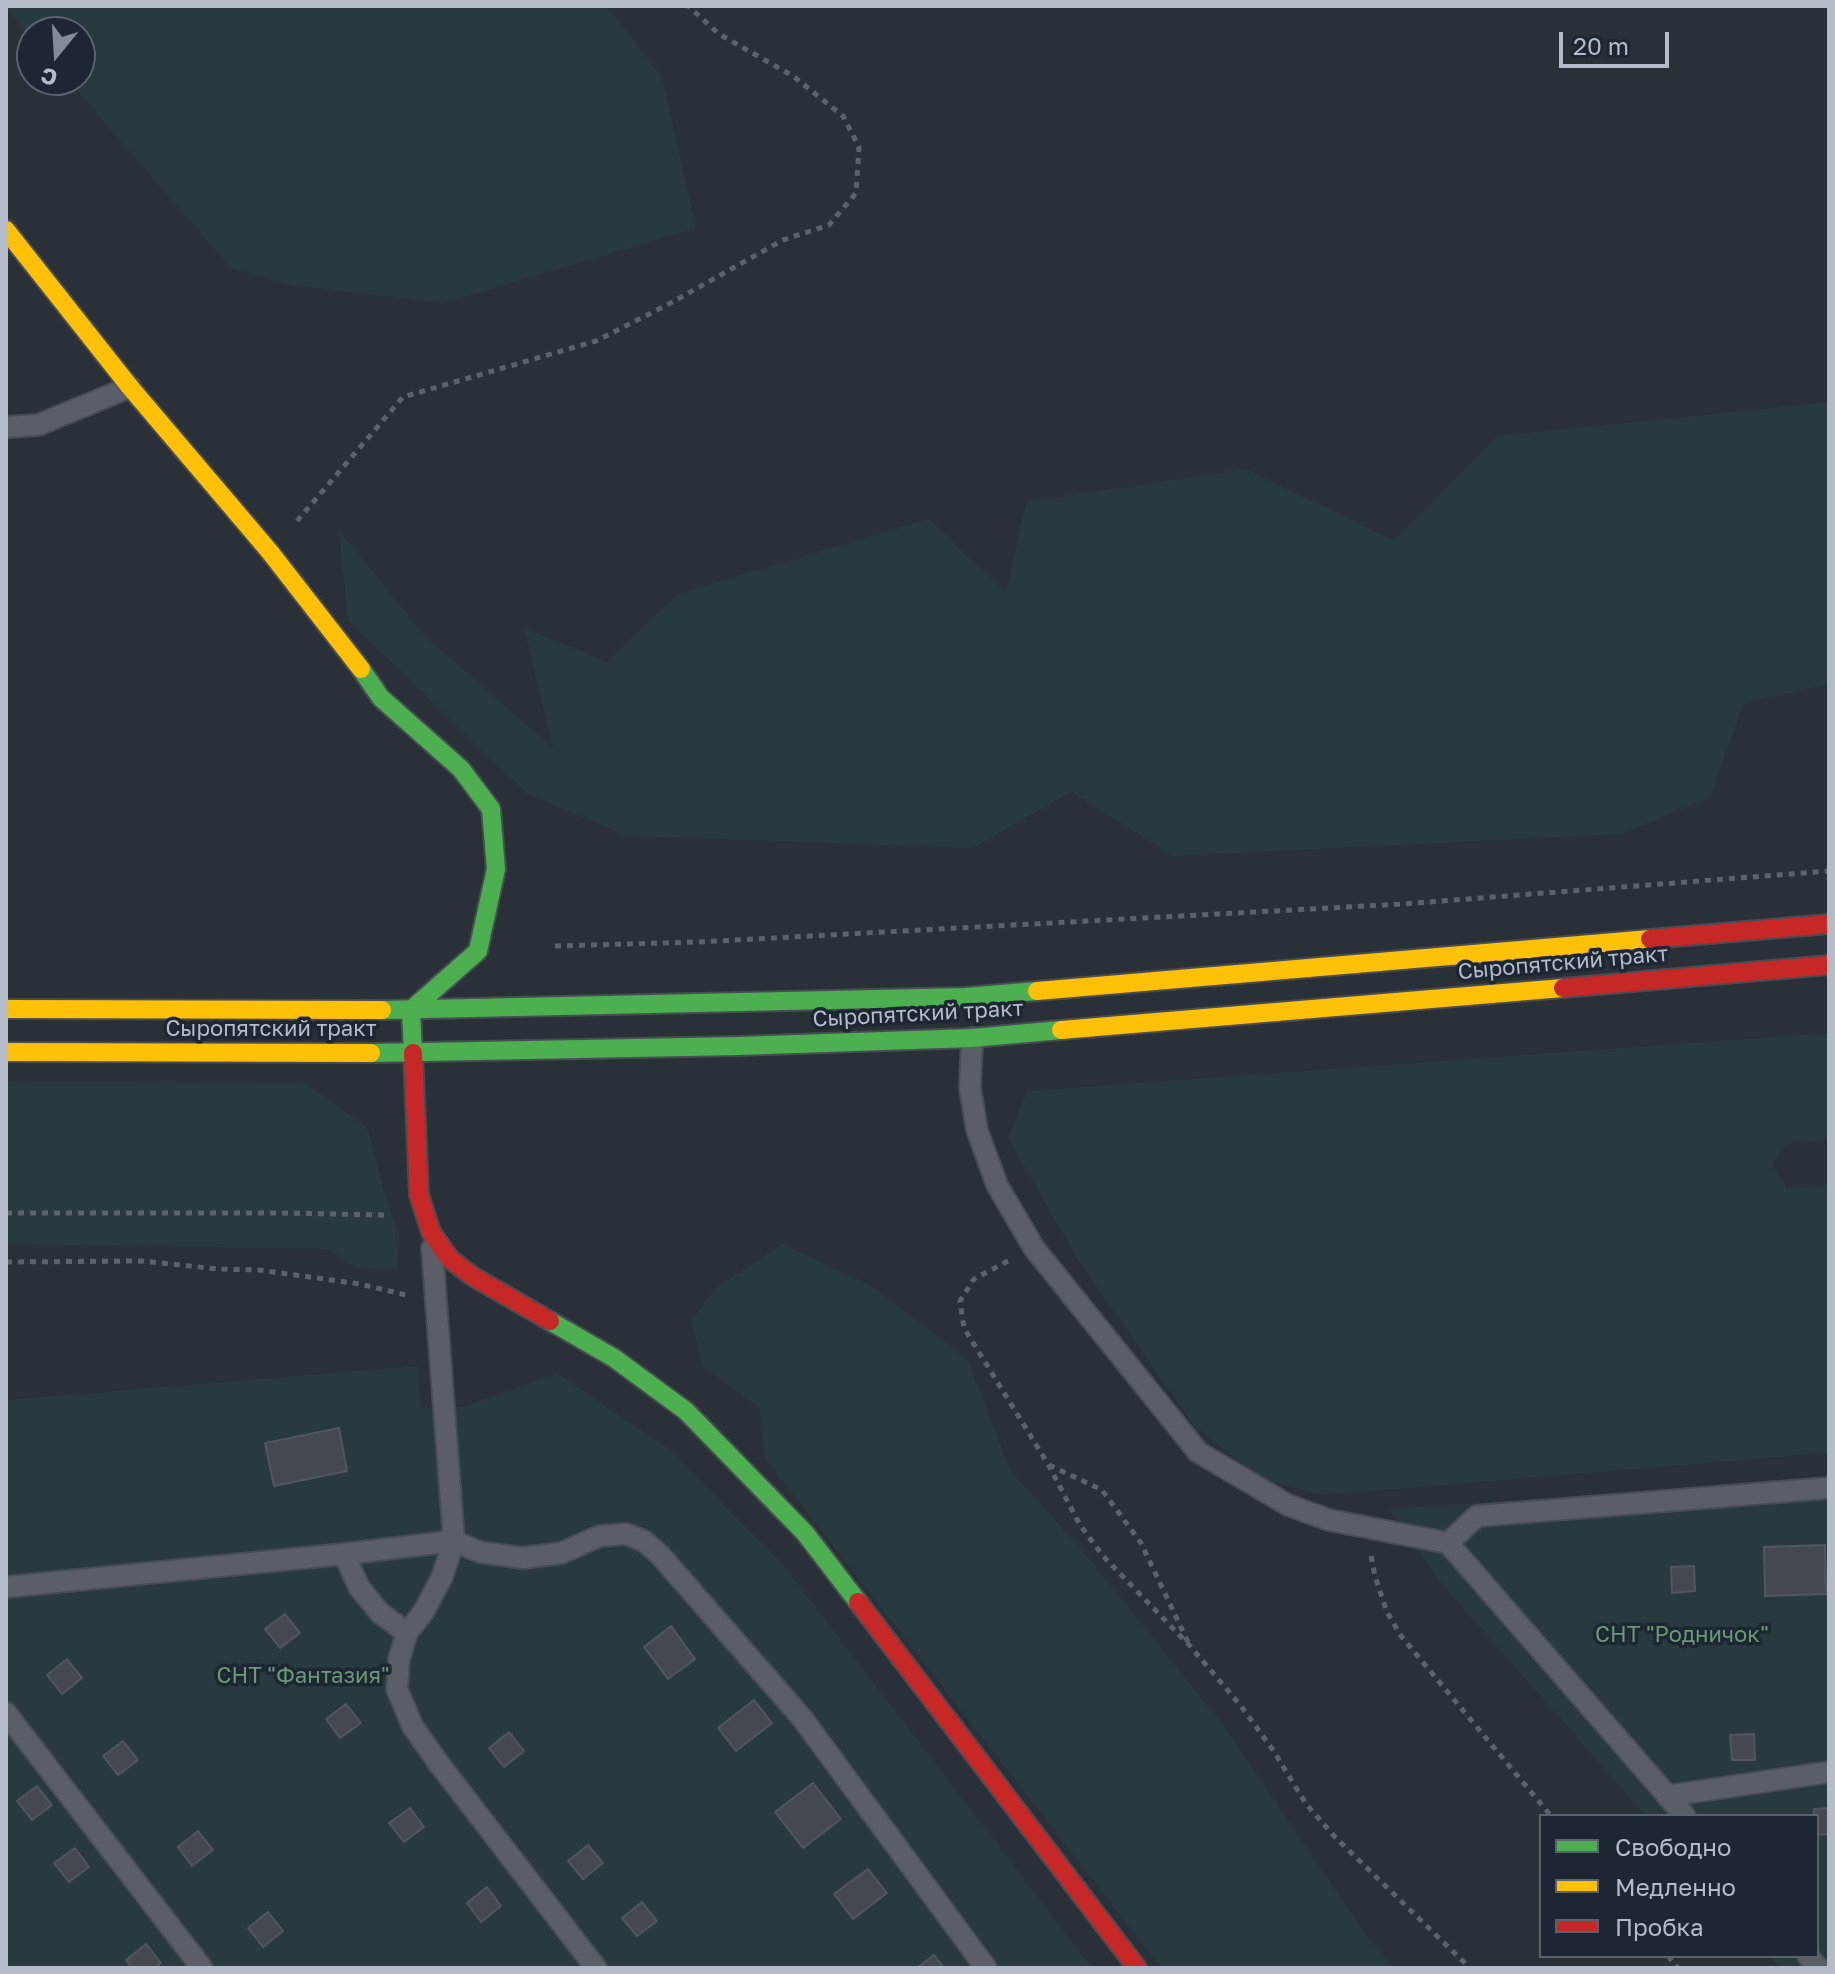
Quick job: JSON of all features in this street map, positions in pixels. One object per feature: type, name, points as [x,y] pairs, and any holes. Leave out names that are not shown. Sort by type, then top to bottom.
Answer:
[{"type":"main road","points":[[6,230],[130,387],[270,552],[381,698],[461,769],[491,809],[496,869],[478,951],[411,1010],[419,1195],[428,1224],[450,1259],[472,1276],[614,1358],[686,1411],[805,1533],[1137,1968]]},
{"type":"main road","name":"Сыропятский тракт","points":[[6,1009],[411,1010],[965,997],[1829,924]]},
{"type":"main road","name":"Сыропятский тракт","points":[[6,1052],[412,1053],[972,1038],[1829,965]]},
{"type":"lane","points":[[6,427],[38,425],[130,387]]},
{"type":"lane","points":[[972,1038],[970,1088],[977,1130],[997,1185],[1034,1248],[1198,1452],[1288,1505],[1329,1520],[1448,1543],[1683,1814]]},
{"type":"lane","points":[[428,1224],[454,1541],[442,1577],[424,1611],[407,1633],[399,1659],[397,1689],[413,1727],[440,1765],[596,1968]]},
{"type":"lane","points":[[1448,1543],[1477,1516],[1829,1488]]},
{"type":"lane","points":[[6,1587],[454,1541],[480,1552],[523,1558],[561,1553],[600,1536],[626,1534],[644,1541],[660,1555],[802,1718],[986,1968]]},
{"type":"lane","points":[[344,1554],[359,1587],[380,1613],[407,1633]]},
{"type":"lane","points":[[6,1713],[202,1968]]},
{"type":"lane","points":[[1667,1796],[1829,1772]]},
{"type":"path","points":[[270,552],[403,397],[596,341],[783,240],[829,225],[856,193],[859,147],[843,116],[793,76],[719,34],[688,6]]},
{"type":"path","points":[[555,946],[699,942],[1403,904],[1829,871]]},
{"type":"path","points":[[6,1213],[281,1213],[428,1224]]},
{"type":"path","points":[[1034,1248],[974,1279],[960,1301],[964,1328],[1048,1464],[1080,1525],[1103,1556],[1190,1646],[1241,1706],[1306,1804],[1335,1837],[1470,1968]]},
{"type":"path","points":[[6,1262],[142,1261],[259,1270],[360,1284],[436,1302]]},
{"type":"path","points":[[1048,1464],[1102,1490],[1141,1543],[1190,1646]]},
{"type":"path","points":[[1366,1527],[1375,1576],[1387,1612],[1401,1636],[1549,1814]]},
{"type":"green space","points":[[607,6],[662,77],[696,228],[443,303],[291,285],[231,268],[82,96],[96,96],[96,16],[16,16],[16,20],[6,8]]},
{"type":"green space","points":[[1829,402],[1829,684],[1744,703],[1710,797],[1621,834],[1173,856],[1071,792],[973,848],[627,836],[526,793],[348,620],[339,530],[423,634],[553,748],[524,628],[607,662],[678,594],[929,519],[1006,593],[1026,502],[1246,469],[1394,541],[1498,436]]},
{"type":"green space","points":[[1829,1033],[1829,1140],[1787,1143],[1772,1165],[1787,1188],[1829,1185],[1829,1453],[1322,1495],[1261,1478],[1194,1426],[1077,1258],[1008,1138],[1027,1091]]},
{"type":"green space","points":[[6,1081],[303,1082],[367,1127],[399,1234],[397,1269],[356,1268],[328,1249],[6,1244]]},
{"type":"green space","points":[[782,1244],[868,1284],[968,1360],[1011,1472],[1078,1545],[1223,1725],[1364,1932],[1393,1968],[1161,1968],[765,1458],[759,1407],[703,1367],[691,1320],[717,1287]]},
{"type":"green space","name":"СНТ \"Фантазия\"","points":[[417,1366],[421,1408],[467,1406],[557,1373],[670,1450],[781,1562],[1092,1968],[6,1968],[6,1400]]},
{"type":"green space","name":"СНТ \"Родничок\"","points":[[1829,1478],[1829,1968],[1781,1968],[1772,1958],[1819,1958],[1819,1814],[1644,1814],[1442,1584],[1389,1509]]},
{"type":"building","points":[[339,1428],[347,1471],[274,1486],[265,1443]]},
{"type":"building","points":[[1825,1545],[1826,1594],[1765,1596],[1764,1547]]},
{"type":"building","points":[[1694,1566],[1695,1591],[1672,1593],[1671,1567]]},
{"type":"building","points":[[285,1614],[300,1633],[280,1648],[265,1629]]},
{"type":"building","points":[[671,1626],[695,1659],[668,1679],[644,1647]]},
{"type":"building","points":[[67,1659],[82,1678],[62,1694],[47,1675]]},
{"type":"building","points":[[754,1700],[772,1723],[736,1751],[718,1728]]},
{"type":"building","points":[[346,1704],[361,1723],[340,1738],[326,1719]]},
{"type":"building","points":[[509,1732],[524,1751],[504,1767],[489,1748]]},
{"type":"building","points":[[1754,1734],[1755,1760],[1732,1760],[1730,1735]]},
{"type":"building","points":[[123,1741],[138,1760],[118,1775],[103,1756]]},
{"type":"building","points":[[813,1783],[841,1819],[803,1848],[775,1812]]},
{"type":"building","points":[[37,1786],[52,1805],[32,1820],[17,1801]]},
{"type":"building","points":[[410,1808],[424,1827],[404,1842],[389,1823]]},
{"type":"building","points":[[1829,1808],[1829,1834],[1819,1835],[1819,1814],[1814,1814],[1814,1809]]},
{"type":"building","points":[[198,1831],[213,1850],[192,1866],[178,1847]]},
{"type":"building","points":[[588,1845],[603,1863],[583,1879],[568,1861]]},
{"type":"building","points":[[75,1848],[89,1867],[69,1882],[54,1863]]},
{"type":"building","points":[[868,1869],[887,1893],[853,1919],[834,1894]]},
{"type":"building","points":[[487,1887],[501,1906],[481,1922],[467,1903]]},
{"type":"building","points":[[642,1902],[657,1921],[637,1936],[622,1918]]},
{"type":"building","points":[[268,1912],[283,1931],[263,1947],[248,1928]]},
{"type":"building","points":[[146,1944],[161,1963],[155,1968],[132,1968],[126,1960]]},
{"type":"building","points":[[934,1955],[944,1968],[917,1968]]},
{"type":"traffic: fast","points":[[361,669],[381,698],[461,769],[491,809],[496,869],[478,951],[411,1010],[413,1053]]},
{"type":"traffic: fast","points":[[382,1010],[965,997],[1037,991]]},
{"type":"traffic: fast","points":[[371,1053],[738,1046],[972,1038],[1061,1030]]},
{"type":"traffic: fast","points":[[550,1321],[614,1358],[686,1411],[805,1533],[858,1602]]},
{"type":"traffic: slow","points":[[6,230],[130,387],[270,552],[361,669]]},
{"type":"traffic: slow","points":[[1037,991],[1650,939]]},
{"type":"traffic: slow","points":[[1061,1030],[1563,988]]},
{"type":"traffic: slow","points":[[6,1009],[382,1010]]},
{"type":"traffic: slow","points":[[6,1052],[371,1053]]},
{"type":"traffic: jam","points":[[1650,939],[1829,924]]},
{"type":"traffic: jam","points":[[1563,988],[1829,965]]},
{"type":"traffic: jam","points":[[413,1053],[419,1195],[431,1232],[450,1259],[472,1276],[550,1321]]},
{"type":"traffic: jam","points":[[858,1602],[1137,1968]]}]
